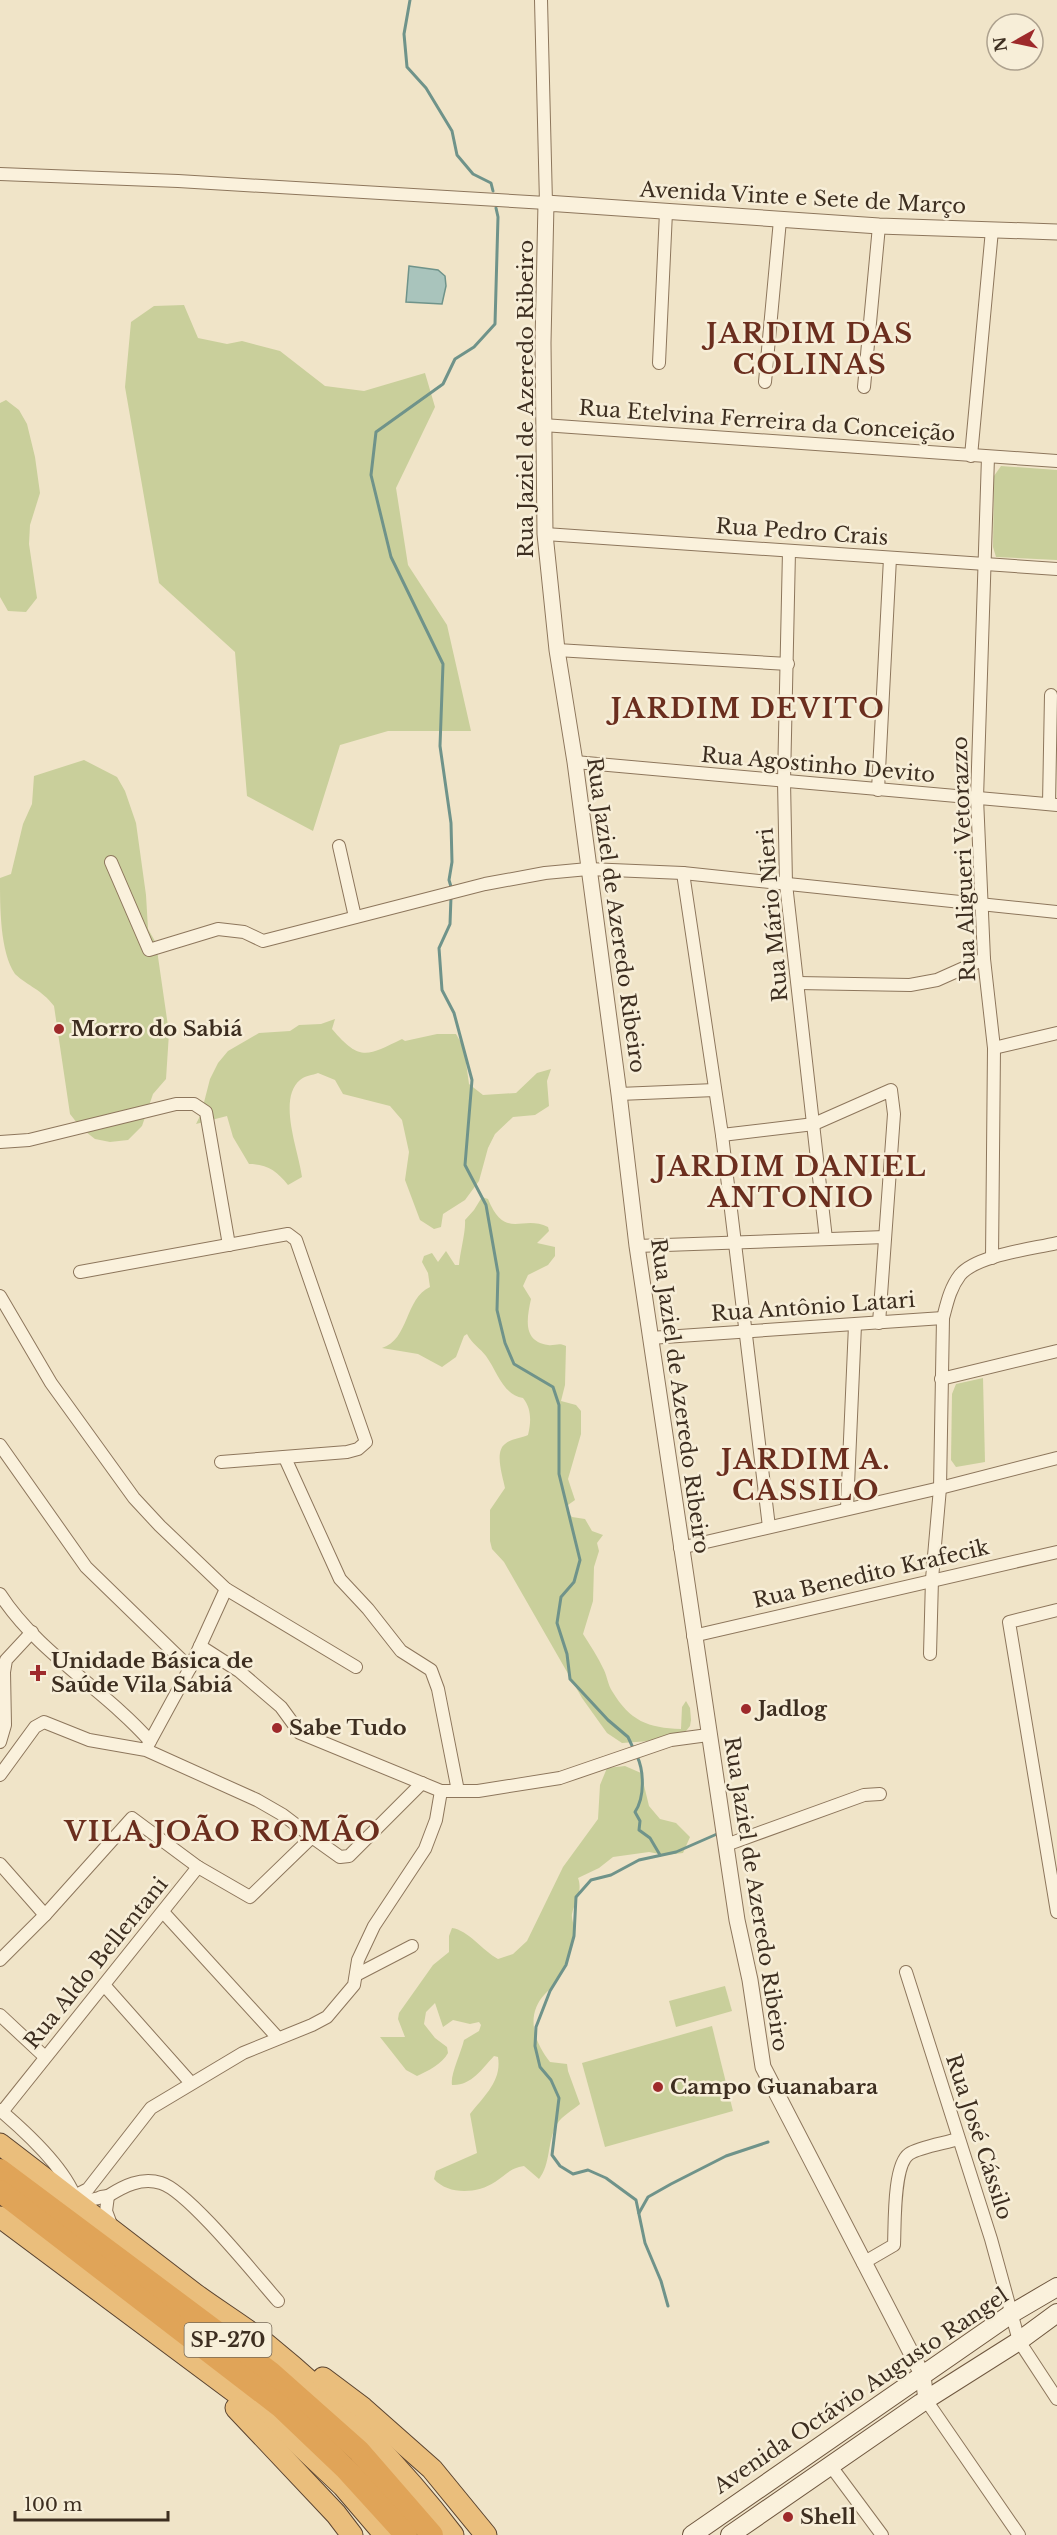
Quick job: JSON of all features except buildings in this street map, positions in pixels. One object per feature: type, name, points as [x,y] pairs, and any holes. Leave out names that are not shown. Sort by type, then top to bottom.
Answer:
[{"type":"highway","name":"SP-270","points":[[0,2144],[77,2196],[121,2237],[265,2343],[328,2398],[378,2448],[420,2492],[453,2535]]},
{"type":"highway","name":"SP-270","points":[[0,2170],[270,2372],[359,2451],[432,2535]]},
{"type":"highway","name":"SP-270","points":[[0,2191],[281,2407],[346,2469],[406,2535]]},
{"type":"highway","name":"SP-270","points":[[0,2217],[182,2355],[239,2395],[292,2438],[343,2486],[385,2535]]},
{"type":"highway","points":[[265,2343],[282,2349],[363,2408],[432,2469],[486,2535]]},
{"type":"highway","points":[[182,2355],[264,2436],[352,2535]]},
{"type":"main road","name":"Avenida Octávio Augusto Rangel","points":[[692,2535],[1011,2314],[1052,2290]]},
{"type":"main road","points":[[1052,2290],[1044,2301],[1045,2307],[1056,2314]]},
{"type":"main road","name":"Avenida Octávio Augusto Rangel","points":[[740,2532],[830,2465],[1019,2341],[1056,2314]]},
{"type":"street","points":[[0,174],[178,181],[546,203],[541,0]]},
{"type":"street","name":"Avenida Vinte e Sete de Março","points":[[546,203],[879,226],[1057,232]]},
{"type":"street","name":"Rua Jaziel de Azeredo Ribeiro","points":[[546,203],[543,425],[545,534],[557,650],[575,762],[619,1094],[636,1246],[708,1734],[763,2067],[923,2376]]},
{"type":"street","points":[[659,363],[666,212]]},
{"type":"street","points":[[765,382],[780,220]]},
{"type":"street","points":[[864,387],[879,226]]},
{"type":"street","points":[[971,456],[992,230]]},
{"type":"street","name":"Rua Etelvina Ferreira da Conceição","points":[[543,425],[1057,461]]},
{"type":"street","name":"Rua Aligueri Vetorazzo","points":[[988,457],[977,798],[984,959],[994,1048],[992,1258]]},
{"type":"street","name":"Rua Pedro Crais","points":[[545,534],[1057,569]]},
{"type":"street","name":"Rua Mário Nieri","points":[[789,551],[784,781],[786,884],[826,1239]]},
{"type":"street","points":[[878,790],[890,558]]},
{"type":"street","points":[[557,650],[788,664]]},
{"type":"street","points":[[1051,695],[1053,804]]},
{"type":"street","name":"Rua Agostinho Devito","points":[[575,762],[1053,804]]},
{"type":"street","points":[[339,846],[354,917]]},
{"type":"street","points":[[111,862],[149,950],[218,929],[244,932],[263,941],[512,879],[588,868],[683,873],[1057,912]]},
{"type":"street","points":[[683,873],[736,1242],[769,1527]]},
{"type":"street","points":[[798,983],[910,986],[937,980],[984,959]]},
{"type":"street","points":[[994,1048],[1057,1033]]},
{"type":"street","points":[[619,1094],[715,1090]]},
{"type":"street","points":[[722,1136],[814,1124],[891,1090],[894,1114],[879,1323]]},
{"type":"street","points":[[0,1142],[29,1140],[176,1104],[194,1104],[206,1112],[229,1245]]},
{"type":"street","points":[[80,1272],[288,1234],[296,1240],[366,1442],[358,1449],[347,1452],[221,1462]]},
{"type":"street","points":[[636,1246],[885,1237]]},
{"type":"street","points":[[930,1654],[932,1579],[940,1488],[943,1318],[950,1293],[962,1273],[992,1258],[1057,1243]]},
{"type":"street","points":[[0,1296],[51,1383],[134,1498],[226,1589],[356,1667]]},
{"type":"street","name":"Rua Antônio Latari","points":[[650,1338],[943,1318]]},
{"type":"street","points":[[847,1508],[855,1325]]},
{"type":"street","points":[[941,1378],[1057,1351]]},
{"type":"street","points":[[0,1445],[86,1567],[190,1668]]},
{"type":"street","points":[[285,1458],[340,1578],[401,1651],[431,1670],[438,1689],[458,1791]]},
{"type":"street","points":[[680,1548],[940,1488],[1057,1458]]},
{"type":"street","name":"Rua Benedito Krafecik","points":[[693,1636],[1057,1552]]},
{"type":"street","points":[[148,1746],[190,1668],[226,1589]]},
{"type":"street","points":[[0,1594],[32,1632],[148,1746],[283,1815],[340,1857],[349,1856],[423,1783]]},
{"type":"street","points":[[1057,1610],[1009,1622],[1057,1912]]},
{"type":"street","points":[[0,1742],[5,1725],[4,1672],[6,1660],[32,1632]]},
{"type":"street","points":[[200,1646],[239,1671],[280,1707],[300,1733],[441,1791],[477,1791],[560,1778],[642,1748],[671,1740],[708,1734]]},
{"type":"street","points":[[0,1775],[39,1723],[50,1724],[89,1740],[148,1746]]},
{"type":"street","points":[[77,2196],[151,2108],[243,2053],[327,2017],[354,1984],[358,1974],[358,1960],[374,1926],[425,1849],[436,1820],[441,1791]]},
{"type":"street","points":[[726,1845],[864,1795],[880,1794]]},
{"type":"street","points":[[0,1960],[45,1915],[132,1818],[198,1867],[246,1897],[253,1896],[312,1837]]},
{"type":"street","points":[[0,1864],[45,1915]]},
{"type":"street","name":"Rua Aldo Bellentani","points":[[1,2111],[198,1867]]},
{"type":"street","points":[[163,1912],[278,2038]]},
{"type":"street","points":[[358,1974],[412,1947]]},
{"type":"street","name":"Rua José Cássilo","points":[[906,1972],[991,2239],[1019,2341],[1057,2399]]},
{"type":"street","points":[[104,1985],[191,2083]]},
{"type":"street","points":[[0,2015],[45,2057]]},
{"type":"street","points":[[1,2111],[39,2148],[77,2196]]},
{"type":"street","points":[[863,2263],[894,2245],[898,2174],[903,2160],[910,2153],[958,2139]]},
{"type":"street","points":[[77,2196],[104,2197],[126,2185],[143,2181],[161,2183],[181,2195],[196,2210],[278,2301]]},
{"type":"street","points":[[104,2197],[108,2218],[121,2237]]},
{"type":"street","points":[[923,2376],[926,2400],[1019,2535]]},
{"type":"street","points":[[830,2465],[882,2535]]},
{"type":"green space","points":[[184,305],[198,338],[227,344],[242,341],[280,351],[325,386],[364,391],[425,373],[435,407],[396,488],[408,565],[447,625],[471,731],[388,731],[340,745],[313,831],[247,796],[235,652],[159,583],[125,387],[131,322],[154,306]]},
{"type":"green space","points":[[6,400],[19,410],[27,424],[40,493],[30,525],[29,544],[37,598],[26,612],[8,611],[0,597],[0,403]]},
{"type":"green space","points":[[1001,466],[1057,470],[1057,560],[996,557],[993,547],[994,476]]},
{"type":"green space","points":[[84,760],[117,777],[125,791],[136,823],[146,895],[148,929],[156,943],[169,1033],[166,1079],[153,1094],[142,1126],[128,1140],[110,1142],[95,1139],[81,1128],[70,1114],[54,1006],[15,974],[6,954],[1,915],[0,878],[11,874],[23,824],[32,804],[34,776]]},
{"type":"green space","points":[[335,1019],[332,1029],[350,1047],[364,1053],[372,1052],[402,1039],[405,1041],[437,1034],[456,1034],[464,1048],[469,1084],[483,1095],[516,1093],[537,1073],[551,1069],[547,1081],[549,1106],[535,1115],[513,1117],[495,1134],[488,1148],[479,1181],[465,1200],[443,1214],[441,1227],[434,1229],[420,1220],[405,1180],[409,1152],[402,1120],[390,1106],[343,1094],[335,1080],[318,1073],[302,1079],[293,1089],[290,1100],[291,1126],[302,1177],[288,1185],[271,1169],[249,1164],[233,1137],[227,1116],[196,1124],[201,1114],[210,1079],[218,1063],[228,1051],[259,1033],[290,1031],[299,1025],[321,1024]]},
{"type":"green space","points":[[482,1197],[488,1199],[494,1212],[508,1223],[530,1223],[548,1227],[549,1231],[537,1243],[555,1247],[555,1256],[548,1265],[528,1275],[523,1286],[531,1299],[528,1314],[530,1334],[540,1343],[566,1346],[565,1385],[561,1401],[576,1405],[581,1411],[581,1434],[568,1479],[575,1500],[568,1505],[568,1512],[572,1517],[585,1519],[592,1531],[603,1535],[597,1543],[599,1551],[594,1567],[593,1601],[583,1634],[602,1665],[611,1689],[633,1716],[659,1727],[681,1729],[682,1707],[686,1701],[690,1708],[691,1720],[686,1731],[650,1741],[622,1743],[607,1733],[582,1698],[504,1562],[492,1549],[490,1510],[505,1488],[500,1453],[507,1442],[528,1435],[529,1411],[523,1398],[516,1396],[505,1387],[486,1356],[467,1334],[464,1336],[456,1357],[442,1367],[418,1354],[382,1348],[391,1344],[397,1337],[416,1300],[430,1287],[428,1273],[422,1262],[424,1256],[432,1253],[438,1262],[446,1251],[455,1265],[459,1265],[465,1220]]},
{"type":"green space","points":[[983,1378],[985,1462],[956,1467],[951,1460],[952,1394],[956,1384]]},
{"type":"green space","points":[[625,1766],[641,1773],[649,1806],[660,1819],[676,1823],[690,1837],[683,1853],[665,1855],[649,1852],[613,1857],[599,1868],[578,1878],[580,1888],[572,1914],[573,1941],[558,1980],[539,2002],[535,2011],[534,2028],[540,2046],[550,2062],[567,2064],[580,2104],[557,2124],[543,2173],[539,2179],[524,2166],[512,2170],[480,2189],[463,2191],[447,2188],[434,2179],[436,2171],[477,2153],[470,2114],[495,2081],[499,2066],[498,2057],[494,2056],[470,2080],[459,2085],[452,2085],[454,2070],[464,2040],[479,2031],[481,2025],[479,2022],[470,2024],[453,2020],[443,2027],[435,2003],[426,2012],[424,2024],[435,2038],[447,2047],[448,2053],[442,2061],[430,2069],[417,2076],[406,2070],[380,2037],[405,2037],[398,2019],[399,2013],[433,1965],[449,1952],[449,1936],[452,1928],[470,1937],[498,1959],[513,1954],[527,1941],[563,1867],[598,1819],[600,1785],[607,1768]]},
{"type":"green space","points":[[725,1986],[732,2011],[676,2027],[669,2001]]},
{"type":"green space","name":"Campo Guanabara","points":[[712,2026],[733,2111],[605,2147],[582,2063]]},
{"type":"water","points":[[409,266],[438,270],[445,276],[446,286],[442,304],[406,302]]},
{"type":"waterway","points":[[410,0],[404,34],[407,67],[426,88],[452,131],[457,155],[473,174],[491,183],[493,191]]},
{"type":"waterway","points":[[452,890],[449,880],[452,862],[451,823],[440,746],[443,664],[391,557],[371,475],[376,432],[443,384],[455,359],[474,347],[495,324],[498,217],[496,208]]},
{"type":"waterway","points":[[451,897],[450,924],[439,948],[442,990],[454,1013],[472,1080],[465,1165],[486,1205],[498,1273],[497,1310],[505,1343],[514,1364],[553,1387],[559,1405],[559,1474],[580,1560],[574,1582],[561,1597],[557,1623],[567,1654],[570,1679],[608,1720],[628,1737],[634,1750]]},
{"type":"waterway","points":[[637,1756],[642,1784],[641,1799],[635,1812],[640,1821],[639,1830],[650,1838],[660,1855]]},
{"type":"waterway","points":[[668,2306],[661,2281],[645,2243],[636,2200],[606,2178],[588,2170],[573,2174],[560,2166],[552,2155],[559,2098],[551,2080],[540,2067],[535,2046],[536,2027],[550,1991],[566,1965],[574,1936],[576,1897],[591,1880],[611,1875],[639,1860],[676,1852],[717,1834]]},
{"type":"waterway","points":[[639,2213],[648,2197],[671,2184],[726,2156],[768,2142]]},
{"type":"place","name":"Morro do Sabiá","points":[[59,1029]]},
{"type":"place","name":"Unidade Básica de Saúde Vila Sabiá","points":[[38,1673]]},
{"type":"place","name":"Jadlog","points":[[746,1709]]},
{"type":"place","name":"Sabe Tudo","points":[[277,1728]]},
{"type":"place","name":"Campo Guanabara","points":[[658,2087]]},
{"type":"place","name":"Shell","points":[[788,2517]]},
{"type":"district","name":"JARDIM DAS COLINAS","points":[[810,350]]},
{"type":"district","name":"JARDIM DEVITO","points":[[748,709]]},
{"type":"district","name":"JARDIM DANIEL ANTONIO","points":[[791,1182]]},
{"type":"district","name":"JARDIM A. CASSILO","points":[[806,1476]]},
{"type":"district","name":"VILA JOÃO ROMÃO","points":[[223,1832]]}]
